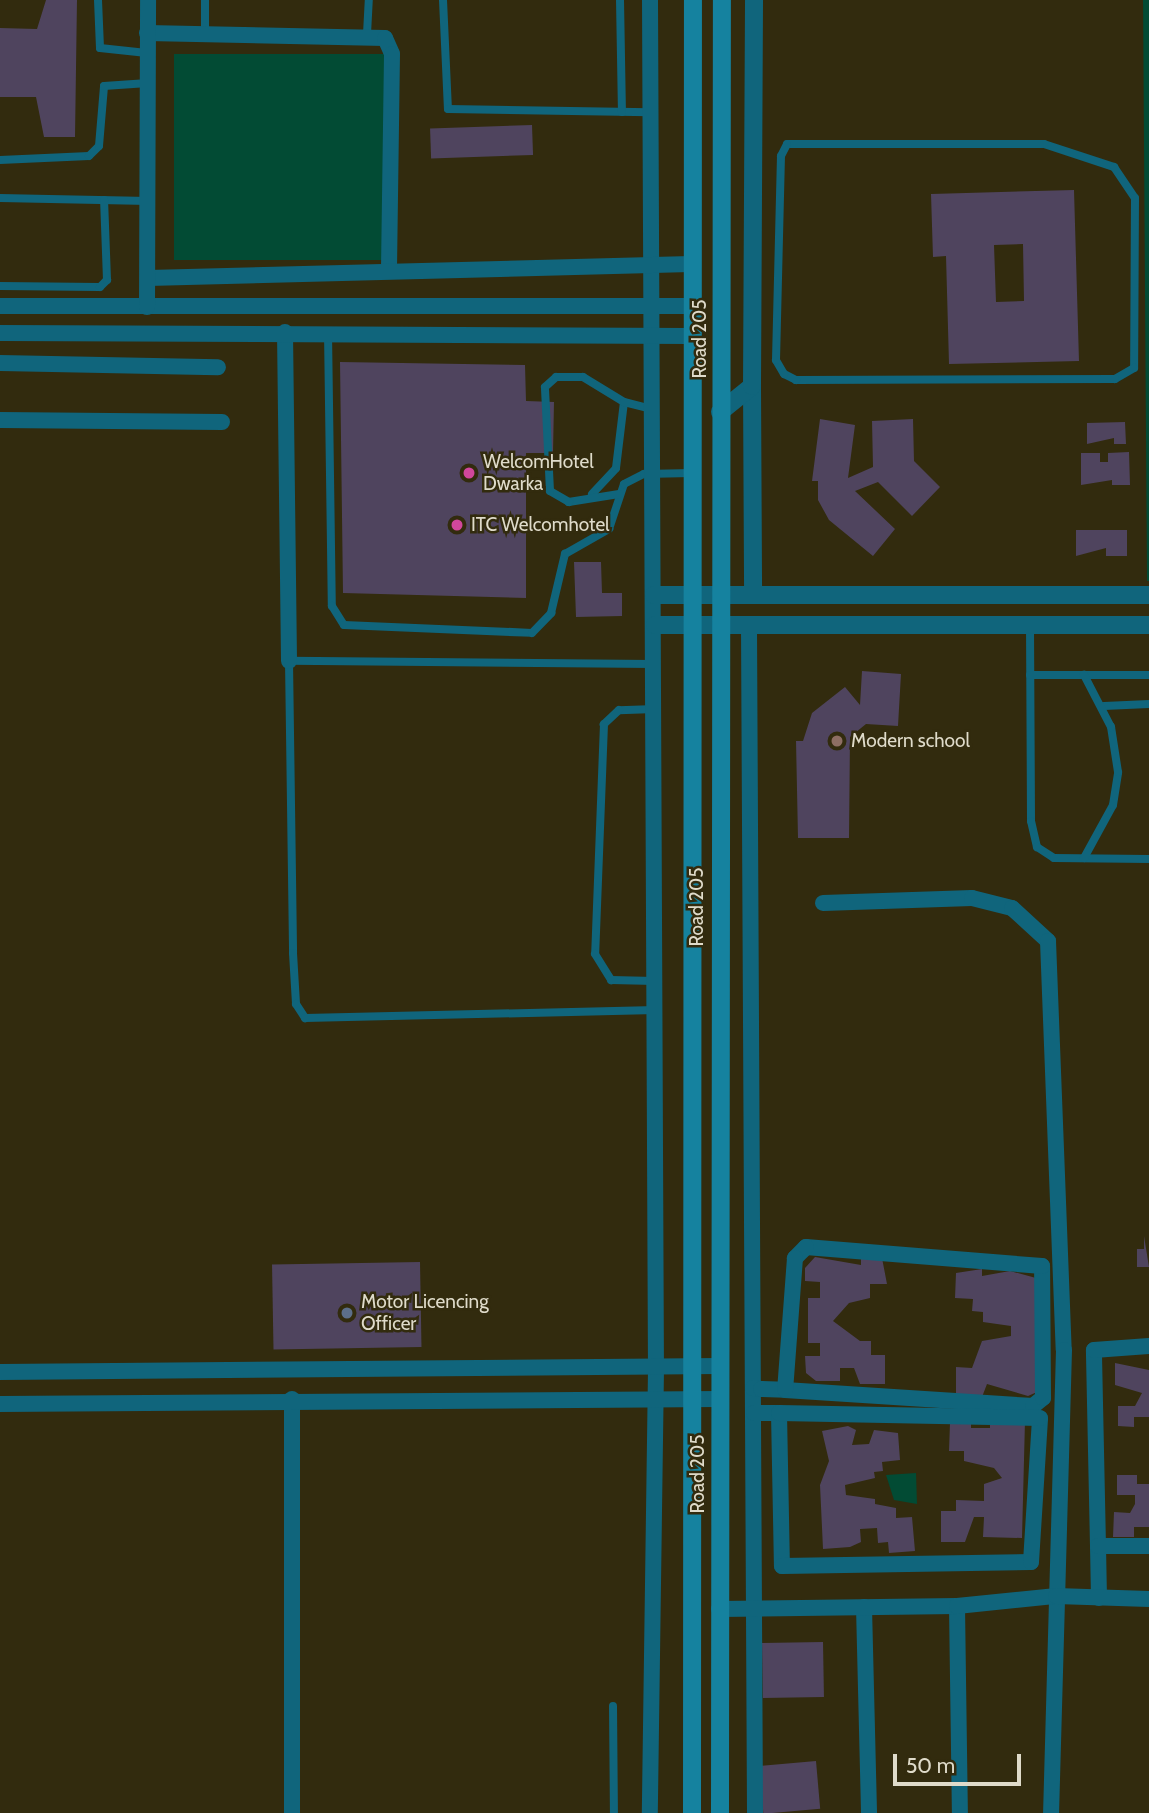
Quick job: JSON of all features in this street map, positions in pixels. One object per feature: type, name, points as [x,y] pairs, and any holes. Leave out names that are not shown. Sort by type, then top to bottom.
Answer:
[{"type":"main road","name":"Road 205","points":[[692,1813],[693,0]]},
{"type":"main road","name":"Road 205","points":[[720,1813],[717,627],[722,0]]},
{"type":"street","points":[[147,307],[148,0]]},
{"type":"street","points":[[650,0],[648,266],[656,664],[656,1399],[650,1813]]},
{"type":"street","points":[[753,595],[754,0]]},
{"type":"street","points":[[147,33],[367,34],[385,38],[392,54],[389,269]]},
{"type":"street","points":[[148,278],[389,269],[691,264]]},
{"type":"street","points":[[0,306],[691,306]]},
{"type":"street","points":[[285,332],[289,661]]},
{"type":"street","points":[[0,333],[328,332],[691,336]]},
{"type":"street","points":[[0,363],[218,367]]},
{"type":"street","points":[[720,412],[752,386]]},
{"type":"street","points":[[0,420],[222,422]]},
{"type":"street","points":[[654,595],[1149,595]]},
{"type":"street","points":[[654,625],[1149,625]]},
{"type":"street","points":[[748,626],[755,1813]]},
{"type":"street","points":[[823,903],[972,898],[1012,908],[1048,941],[1065,1350],[1052,1813]]},
{"type":"street","points":[[753,1388],[785,1390],[1039,1403],[1042,1266],[806,1247],[795,1258],[785,1390]]},
{"type":"street","points":[[1099,1598],[1094,1350],[1149,1346]]},
{"type":"street","points":[[0,1372],[656,1369],[719,1366]]},
{"type":"street","points":[[0,1404],[292,1399],[719,1399]]},
{"type":"street","points":[[292,1399],[292,1813]]},
{"type":"street","points":[[754,1413],[779,1413],[1040,1418],[1031,1562],[782,1566],[779,1413]]},
{"type":"street","points":[[1098,1546],[1149,1546]]},
{"type":"street","points":[[719,1609],[957,1606],[1056,1596],[1149,1599]]},
{"type":"street","points":[[957,1606],[960,1813]]},
{"type":"street","points":[[864,1607],[869,1813]]},
{"type":"lane","points":[[98,0],[100,48],[147,53]]},
{"type":"lane","points":[[205,0],[205,33]]},
{"type":"lane","points":[[367,34],[369,0]]},
{"type":"lane","points":[[443,0],[448,109],[650,112]]},
{"type":"lane","points":[[620,0],[622,112]]},
{"type":"lane","points":[[0,160],[89,156],[99,146],[104,86],[148,83]]},
{"type":"lane","points":[[788,144],[1044,144],[1099,159],[1129,185],[1135,198],[1137,361],[1123,376],[796,380],[776,360],[781,156],[788,144]]},
{"type":"lane","points":[[0,198],[149,201]]},
{"type":"lane","points":[[0,286],[100,287],[107,280],[104,200]]},
{"type":"lane","points":[[328,332],[332,606],[344,625],[531,633],[551,613],[565,554],[609,528],[619,494],[634,477],[654,472],[692,473]]},
{"type":"lane","points":[[619,494],[562,500],[547,484],[545,387],[556,377],[583,377],[624,402],[652,410]]},
{"type":"lane","points":[[590,497],[616,468],[624,402]]},
{"type":"lane","points":[[1030,626],[1033,838],[1054,858],[1149,859]]},
{"type":"lane","points":[[656,664],[289,661],[293,953],[296,1004],[305,1018],[656,1010]]},
{"type":"lane","points":[[1030,675],[1149,675]]},
{"type":"lane","points":[[1084,675],[1104,706],[1117,751],[1117,789],[1084,858]]},
{"type":"lane","points":[[1104,706],[1149,704]]},
{"type":"lane","points":[[655,709],[618,710],[604,723],[595,954],[611,981],[655,981]]},
{"type":"lane","points":[[613,1706],[614,1813]]},
{"type":"green space","points":[[1143,0],[1149,0],[1149,581],[1147,581]]},
{"type":"green space","points":[[174,54],[385,54],[385,260],[174,260]]},
{"type":"green space","points":[[916,1473],[917,1504],[894,1500],[886,1475]]},
{"type":"building","points":[[46,0],[77,0],[75,137],[44,137],[36,97],[0,97],[0,28],[37,29]]},
{"type":"building","points":[[532,125],[533,155],[431,159],[430,129]]},
{"type":"building","points":[[1074,190],[1079,361],[949,364],[946,256],[933,257],[931,194]],"holes":[[[1023,244],[1024,301],[996,302],[994,245]]]},
{"type":"building","points":[[340,362],[525,365],[526,401],[554,402],[553,453],[526,453],[526,598],[343,593]]},
{"type":"building","points":[[820,419],[855,425],[848,478],[873,467],[872,421],[913,419],[914,461],[940,487],[912,516],[878,482],[855,491],[895,529],[873,556],[829,520],[818,500],[818,481],[812,481]]},
{"type":"building","points":[[1125,422],[1126,444],[1114,444],[1114,438],[1087,444],[1087,423]]},
{"type":"building","points":[[1129,452],[1130,485],[1112,485],[1112,480],[1081,485],[1081,453],[1100,453],[1100,462],[1108,462],[1108,453]]},
{"type":"building","points":[[1076,530],[1127,530],[1127,556],[1106,556],[1106,548],[1076,556]]},
{"type":"building","points":[[574,562],[601,562],[602,593],[622,593],[622,616],[576,617]]},
{"type":"building","points":[[862,671],[901,674],[898,726],[866,724],[850,737],[849,838],[798,838],[796,741],[803,741],[812,713],[845,687],[860,705]]},
{"type":"building","points":[[1144,1236],[1149,1267],[1137,1267],[1137,1249],[1144,1249]]},
{"type":"building","points":[[861,1255],[882,1258],[887,1284],[870,1284],[870,1298],[849,1303],[833,1321],[860,1341],[871,1341],[871,1355],[885,1355],[885,1384],[860,1384],[854,1368],[840,1368],[840,1381],[816,1381],[806,1373],[805,1356],[820,1356],[820,1343],[808,1343],[808,1298],[820,1298],[820,1282],[805,1281],[805,1268],[815,1257],[861,1265]]},
{"type":"building","points":[[420,1262],[421,1347],[274,1350],[272,1265]]},
{"type":"building","points":[[982,1269],[982,1276],[1010,1271],[1036,1278],[1037,1392],[1028,1396],[987,1384],[982,1397],[956,1396],[956,1367],[972,1368],[982,1341],[1011,1336],[1011,1326],[983,1322],[983,1312],[972,1311],[973,1299],[955,1298],[956,1273]]},
{"type":"building","points":[[1115,1363],[1149,1370],[1149,1417],[1134,1417],[1134,1427],[1118,1426],[1118,1406],[1135,1406],[1142,1393],[1115,1385]]},
{"type":"building","points":[[971,1418],[971,1428],[990,1428],[990,1420],[1025,1421],[1022,1538],[983,1537],[984,1517],[974,1517],[965,1542],[941,1542],[941,1511],[956,1511],[956,1500],[984,1501],[984,1484],[1002,1478],[994,1468],[964,1461],[964,1451],[949,1451],[950,1423]]},
{"type":"building","points":[[848,1426],[856,1430],[852,1445],[869,1444],[874,1430],[898,1433],[900,1460],[882,1462],[883,1471],[874,1472],[875,1478],[845,1485],[846,1495],[875,1499],[875,1504],[896,1508],[896,1518],[912,1517],[915,1551],[889,1553],[888,1542],[878,1543],[877,1528],[860,1529],[861,1542],[850,1547],[823,1549],[820,1485],[829,1461],[822,1431]]},
{"type":"building","points":[[1117,1475],[1137,1475],[1137,1484],[1149,1484],[1149,1527],[1134,1527],[1134,1537],[1113,1537],[1114,1512],[1130,1513],[1135,1504],[1135,1495],[1117,1495]]},
{"type":"building","points":[[823,1642],[824,1697],[763,1698],[762,1643]]},
{"type":"building","points":[[816,1761],[820,1809],[763,1813],[759,1766]]},
{"type":"place","name":"WelcomHotel Dwarka","points":[[469,473]]},
{"type":"place","name":"ITC Welcomhotel","points":[[457,525]]},
{"type":"place","name":"Modern school","points":[[837,741]]},
{"type":"place","name":"Motor Licencing Officer","points":[[347,1313]]}]
